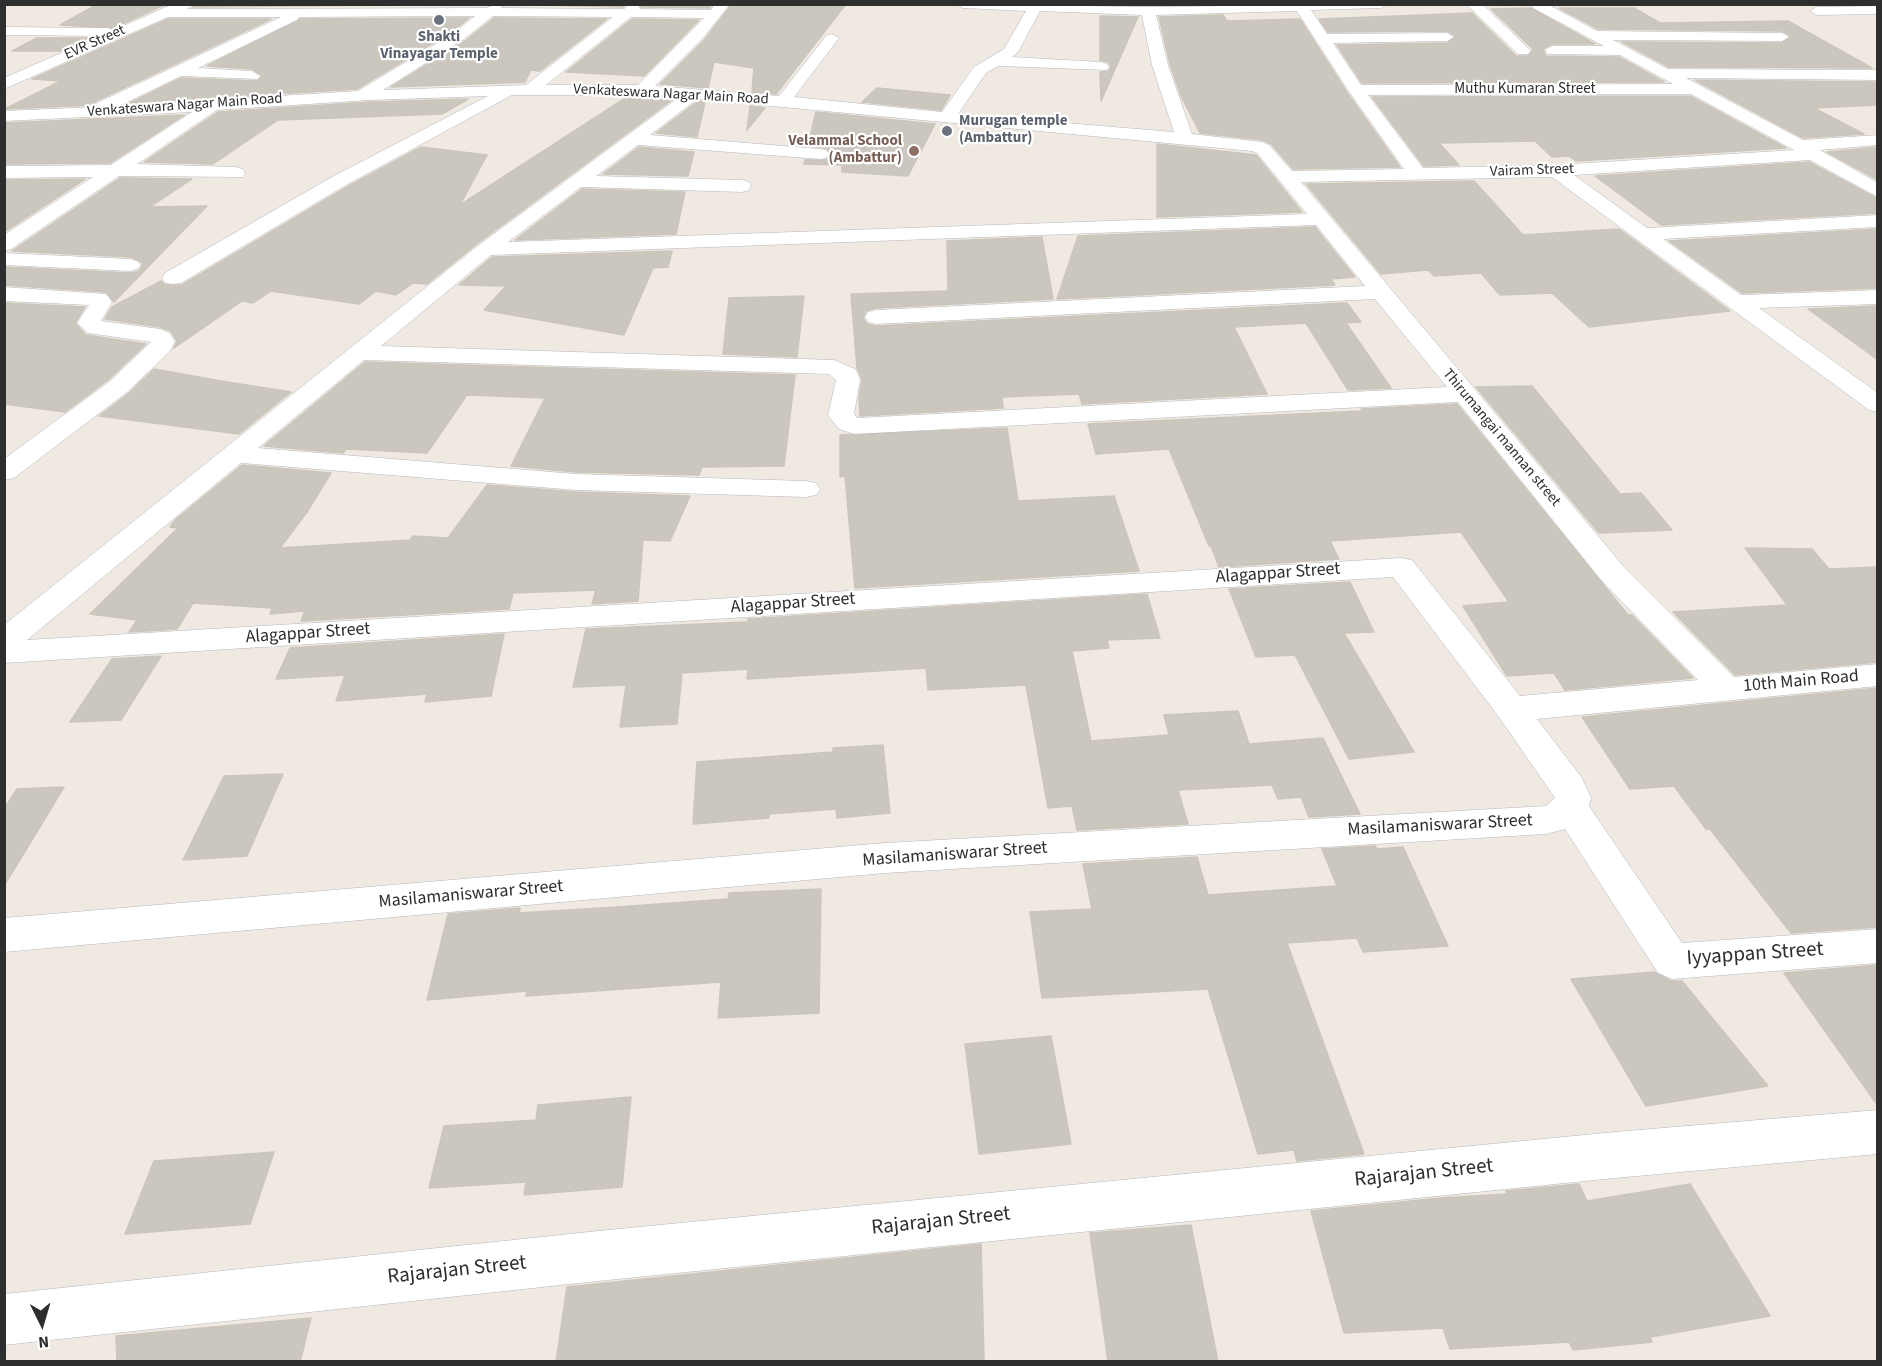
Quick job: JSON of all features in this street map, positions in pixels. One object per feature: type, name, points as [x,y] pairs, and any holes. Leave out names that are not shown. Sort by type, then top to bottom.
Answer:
[{"type":"street","name":"EVR Street","points":[[7,82],[186,4]]},
{"type":"street","points":[[330,14],[344,4]]},
{"type":"street","points":[[963,4],[1148,11],[1382,4]]},
{"type":"street","points":[[1473,4],[1523,51]]},
{"type":"street","points":[[1527,5],[1539,5],[1878,191]]},
{"type":"street","points":[[1302,6],[1356,90],[1418,175]]},
{"type":"street","points":[[947,118],[980,70],[1010,52],[1045,7]]},
{"type":"street","points":[[169,12],[330,14],[494,8],[719,9]]},
{"type":"street","points":[[362,95],[459,36],[494,8]]},
{"type":"street","points":[[173,278],[339,181],[520,90],[633,8]]},
{"type":"street","points":[[642,90],[698,35],[719,9]]},
{"type":"street","points":[[1817,11],[1878,10]]},
{"type":"street","points":[[1148,11],[1160,65],[1185,138]]},
{"type":"street","points":[[90,113],[299,14]]},
{"type":"street","points":[[4,31],[119,32]]},
{"type":"street","points":[[1594,35],[1782,37]]},
{"type":"street","points":[[1323,39],[1447,37]]},
{"type":"street","points":[[783,101],[832,38]]},
{"type":"street","points":[[1553,51],[1623,51]]},
{"type":"street","points":[[996,61],[1101,67]]},
{"type":"street","points":[[178,71],[252,76]]},
{"type":"street","points":[[1665,73],[1878,75]]},
{"type":"street","name":"Muthu Kumaran Street","points":[[1356,90],[1694,89]]},
{"type":"street","name":"Venkateswara Nagar Main Road","points":[[4,116],[90,113],[362,95],[520,90],[642,90],[1185,138],[1263,149],[1287,177]]},
{"type":"street","points":[[4,642],[233,454],[299,404],[486,249],[694,94]]},
{"type":"street","points":[[6,247],[214,105]]},
{"type":"street","points":[[635,139],[820,154]]},
{"type":"street","name":"Vairam Street","points":[[1287,177],[1556,171],[1807,150],[1878,140]]},
{"type":"street","points":[[4,172],[120,170],[236,173]]},
{"type":"street","points":[[1556,171],[1878,405]]},
{"type":"street","name":"Thirumangai mannan street","points":[[1287,177],[1613,574],[1725,688]]},
{"type":"street","points":[[576,181],[742,186]]},
{"type":"street","points":[[486,249],[1322,219]]},
{"type":"street","points":[[1642,234],[1878,221]]},
{"type":"street","points":[[6,247],[130,266]]},
{"type":"street","points":[[876,317],[1382,292]]},
{"type":"street","points":[[4,294],[98,299],[101,302],[99,307],[88,323],[96,328],[152,334],[162,338],[163,342],[161,347],[118,387],[4,472]]},
{"type":"street","points":[[1735,302],[1878,297]]},
{"type":"street","points":[[361,353],[834,367],[846,374],[848,380],[841,415],[848,424],[854,426],[1463,394]]},
{"type":"street","points":[[233,454],[576,482],[806,489]]},
{"type":"street","name":"Alagappar Street","points":[[4,652],[1401,567],[1511,709]]},
{"type":"street","name":"10th Main Road","points":[[1725,688],[1878,675]]},
{"type":"street","points":[[1511,709],[1725,688]]},
{"type":"street","points":[[1511,709],[1569,788],[1573,798],[1570,807]]},
{"type":"street","name":"Masilamaniswarar Street","points":[[4,935],[885,858],[1546,820],[1561,816],[1570,807]]},
{"type":"street","name":"Iyyappan Street","points":[[1570,807],[1672,961],[1878,946]]},
{"type":"street","name":"Rajarajan Street","points":[[4,1320],[645,1252],[1591,1158],[1878,1132]]},
{"type":"building","points":[[98,4],[166,4],[114,28],[60,25]]},
{"type":"building","points":[[195,4],[489,4],[193,7]]},
{"type":"building","points":[[502,4],[626,4],[623,7]]},
{"type":"building","points":[[640,4],[712,4],[710,8],[641,7]]},
{"type":"building","points":[[732,4],[846,4],[776,94],[752,92],[754,68],[714,62],[708,88],[660,84],[705,39]]},
{"type":"building","points":[[1531,8],[1595,44],[1552,44],[1543,49],[1546,56],[1619,57],[1664,82],[1362,83],[1337,45],[1447,43],[1456,36],[1447,31],[1328,32],[1319,19],[1472,13],[1516,56],[1528,56],[1533,49],[1491,9]]},
{"type":"building","points":[[1559,8],[1634,8],[1660,23],[1788,21],[1872,68],[1669,67],[1622,42],[1782,43],[1791,36],[1782,31],[1598,29]]},
{"type":"building","points":[[1223,15],[1227,21],[1300,19],[1346,91],[1400,167],[1293,169],[1271,144],[1263,140],[1200,133],[1181,96],[1170,64],[1159,17]]},
{"type":"building","points":[[1100,16],[1138,17],[1101,101],[1100,72],[1109,71],[1111,66],[1108,62],[1100,60]]},
{"type":"building","points":[[469,18],[453,31],[357,89],[130,103],[181,78],[258,81],[262,76],[252,69],[207,66],[300,19]]},
{"type":"building","points":[[494,18],[607,19],[540,71],[531,70],[525,82],[391,87],[465,41]]},
{"type":"building","points":[[168,19],[271,19],[96,101],[94,105],[5,109],[61,81],[32,79]]},
{"type":"building","points":[[632,19],[699,20],[644,76],[566,72]]},
{"type":"building","points":[[37,38],[89,38],[60,51],[12,51]]},
{"type":"building","points":[[1695,80],[1878,82],[1878,105],[1814,108],[1864,134],[1803,138]]},
{"type":"building","points":[[877,88],[950,95],[941,110],[862,102]]},
{"type":"building","points":[[1690,96],[1786,148],[1576,161],[1569,156],[1552,157],[1535,141],[1439,143],[1459,165],[1424,166],[1372,97]]},
{"type":"building","points":[[627,97],[672,100],[478,243],[427,284],[413,283],[396,295],[376,291],[359,304],[271,291],[253,303],[242,301],[174,348],[177,341],[171,331],[160,327],[105,319],[112,307],[161,281],[165,285],[182,285],[347,187],[421,147],[487,155],[460,205]]},
{"type":"building","points":[[468,99],[442,114],[278,120],[213,164],[144,162],[218,112],[370,102]]},
{"type":"building","points":[[698,101],[705,102],[697,137],[656,133]]},
{"type":"building","points":[[750,106],[765,108],[747,130]]},
{"type":"building","points":[[816,112],[935,124],[908,176],[842,172],[842,165],[804,164],[805,160],[826,160],[831,154],[826,148],[808,146]]},
{"type":"building","points":[[184,115],[110,163],[4,164],[4,123]]},
{"type":"building","points":[[1157,144],[1256,155],[1302,212],[1157,217]]},
{"type":"building","points":[[639,147],[694,152],[688,176],[603,174]]},
{"type":"building","points":[[1878,147],[1878,180],[1827,152]]},
{"type":"building","points":[[1809,162],[1878,199],[1878,213],[1661,225],[1595,176]]},
{"type":"building","points":[[120,178],[192,179],[150,207],[207,206],[114,302],[106,292],[4,285],[4,267],[130,273],[139,271],[143,263],[131,257],[12,251]]},
{"type":"building","points":[[85,179],[4,232],[4,180]]},
{"type":"building","points":[[1474,181],[1523,235],[1619,229],[1730,311],[1589,327],[1552,293],[1500,295],[1481,273],[1434,276],[1428,270],[1381,274],[1306,184]]},
{"type":"building","points":[[582,189],[685,192],[676,234],[515,240]]},
{"type":"building","points":[[1315,227],[1355,277],[1331,279],[1335,285],[1057,299],[1078,236]]},
{"type":"building","points":[[1878,229],[1878,288],[1742,293],[1669,241]]},
{"type":"building","points":[[1042,237],[1053,299],[876,308],[866,311],[863,318],[867,324],[876,326],[1347,303],[1361,322],[1346,323],[1391,388],[1348,390],[1306,323],[1234,327],[1267,394],[1082,404],[1079,394],[1002,397],[1003,408],[860,416],[859,398],[862,379],[857,368],[851,294],[948,291],[947,241]]},
{"type":"building","points":[[672,251],[668,267],[653,268],[624,335],[484,310],[506,286],[459,285],[492,257]]},
{"type":"building","points":[[804,296],[797,357],[723,354],[729,298]]},
{"type":"building","points":[[4,303],[85,307],[75,323],[86,335],[146,344],[108,380],[65,412],[4,404]]},
{"type":"building","points":[[1878,306],[1878,360],[1808,309]]},
{"type":"building","points":[[365,362],[795,375],[784,466],[702,467],[699,475],[576,472],[511,466],[545,398],[467,395],[427,453],[346,449],[343,453],[264,446]]},
{"type":"building","points":[[154,369],[291,392],[239,434],[99,416],[128,394]]},
{"type":"building","points":[[1532,386],[1620,494],[1641,493],[1672,530],[1599,533],[1476,387]]},
{"type":"building","points":[[1457,404],[1628,615],[1632,615],[1693,678],[1565,690],[1554,673],[1507,676],[1463,606],[1509,602],[1461,532],[1330,541],[1339,559],[1219,567],[1169,449],[1096,454],[1088,424],[1362,411],[1361,409]]},
{"type":"building","points":[[1007,428],[1018,501],[1114,496],[1139,571],[855,588],[845,476],[840,477],[840,435]]},
{"type":"building","points":[[242,465],[331,473],[307,512],[280,548],[410,540],[413,536],[448,538],[487,485],[576,492],[690,496],[670,541],[643,540],[638,601],[592,604],[596,590],[513,593],[509,609],[301,621],[305,611],[270,614],[272,608],[193,603],[177,629],[129,632],[137,620],[90,614],[178,528],[170,527],[175,520]]},
{"type":"building","points":[[1745,548],[1812,549],[1829,569],[1878,567],[1878,662],[1735,675],[1673,612],[1787,605]]},
{"type":"building","points":[[1350,582],[1374,632],[1344,633],[1414,752],[1349,759],[1295,655],[1256,657],[1229,589]]},
{"type":"building","points":[[1147,594],[1160,638],[1107,640],[1109,648],[1072,651],[1091,741],[1169,735],[1164,715],[1238,711],[1249,744],[1323,738],[1360,814],[1309,817],[1301,797],[1278,799],[1272,785],[1178,790],[1188,824],[1077,830],[1072,806],[1048,808],[1026,685],[928,690],[926,668],[747,679],[748,669],[682,673],[677,724],[620,727],[626,685],[573,687],[586,629],[748,622],[748,619]]},
{"type":"building","points":[[504,634],[491,696],[425,702],[427,694],[336,701],[345,675],[276,679],[290,648]]},
{"type":"building","points":[[161,656],[121,720],[70,722],[112,659]]},
{"type":"building","points":[[1878,688],[1878,927],[1791,933],[1674,786],[1630,789],[1582,717]]},
{"type":"building","points":[[883,745],[890,813],[837,818],[836,809],[769,814],[769,818],[693,824],[697,762],[833,752],[833,748]]},
{"type":"building","points":[[283,774],[247,856],[183,860],[224,776]]},
{"type":"building","points":[[64,787],[4,886],[4,809],[17,789]]},
{"type":"building","points":[[1375,846],[1377,849],[1403,847],[1448,946],[1363,952],[1357,938],[1287,943],[1364,1154],[1297,1161],[1294,1150],[1258,1154],[1208,989],[1042,998],[1030,912],[1092,909],[1083,864],[1197,857],[1208,895],[1337,886],[1322,849]]},
{"type":"building","points":[[821,889],[819,1013],[718,1018],[721,982],[526,996],[527,991],[427,1000],[448,914],[520,908],[519,913],[617,907],[728,899],[729,893]]},
{"type":"building","points":[[1878,965],[1878,1106],[1784,973]]},
{"type":"building","points":[[1655,972],[1671,981],[1682,981],[1768,1086],[1646,1106],[1571,979]]},
{"type":"building","points":[[1051,1036],[1071,1144],[979,1154],[965,1044]]},
{"type":"building","points":[[631,1097],[622,1187],[524,1195],[526,1182],[429,1188],[444,1126],[536,1120],[538,1105]]},
{"type":"building","points":[[274,1152],[250,1224],[125,1234],[154,1161]]},
{"type":"building","points":[[1579,1184],[1587,1201],[1690,1184],[1770,1316],[1650,1337],[1652,1342],[1573,1350],[1569,1342],[1450,1349],[1443,1328],[1344,1333],[1311,1211],[1507,1194],[1506,1191]]},
{"type":"building","points":[[1191,1225],[1218,1362],[1108,1362],[1090,1233]]},
{"type":"building","points":[[981,1244],[984,1360],[556,1362],[567,1287]]},
{"type":"building","points":[[311,1318],[300,1362],[117,1362],[116,1336]]},
{"type":"place","name":"Shakti Vinayagar Temple","points":[[439,20]]},
{"type":"place","name":"Murugan temple (Ambattur)","points":[[947,131]]},
{"type":"place","name":"Velammal School (Ambattur)","points":[[914,151]]}]
